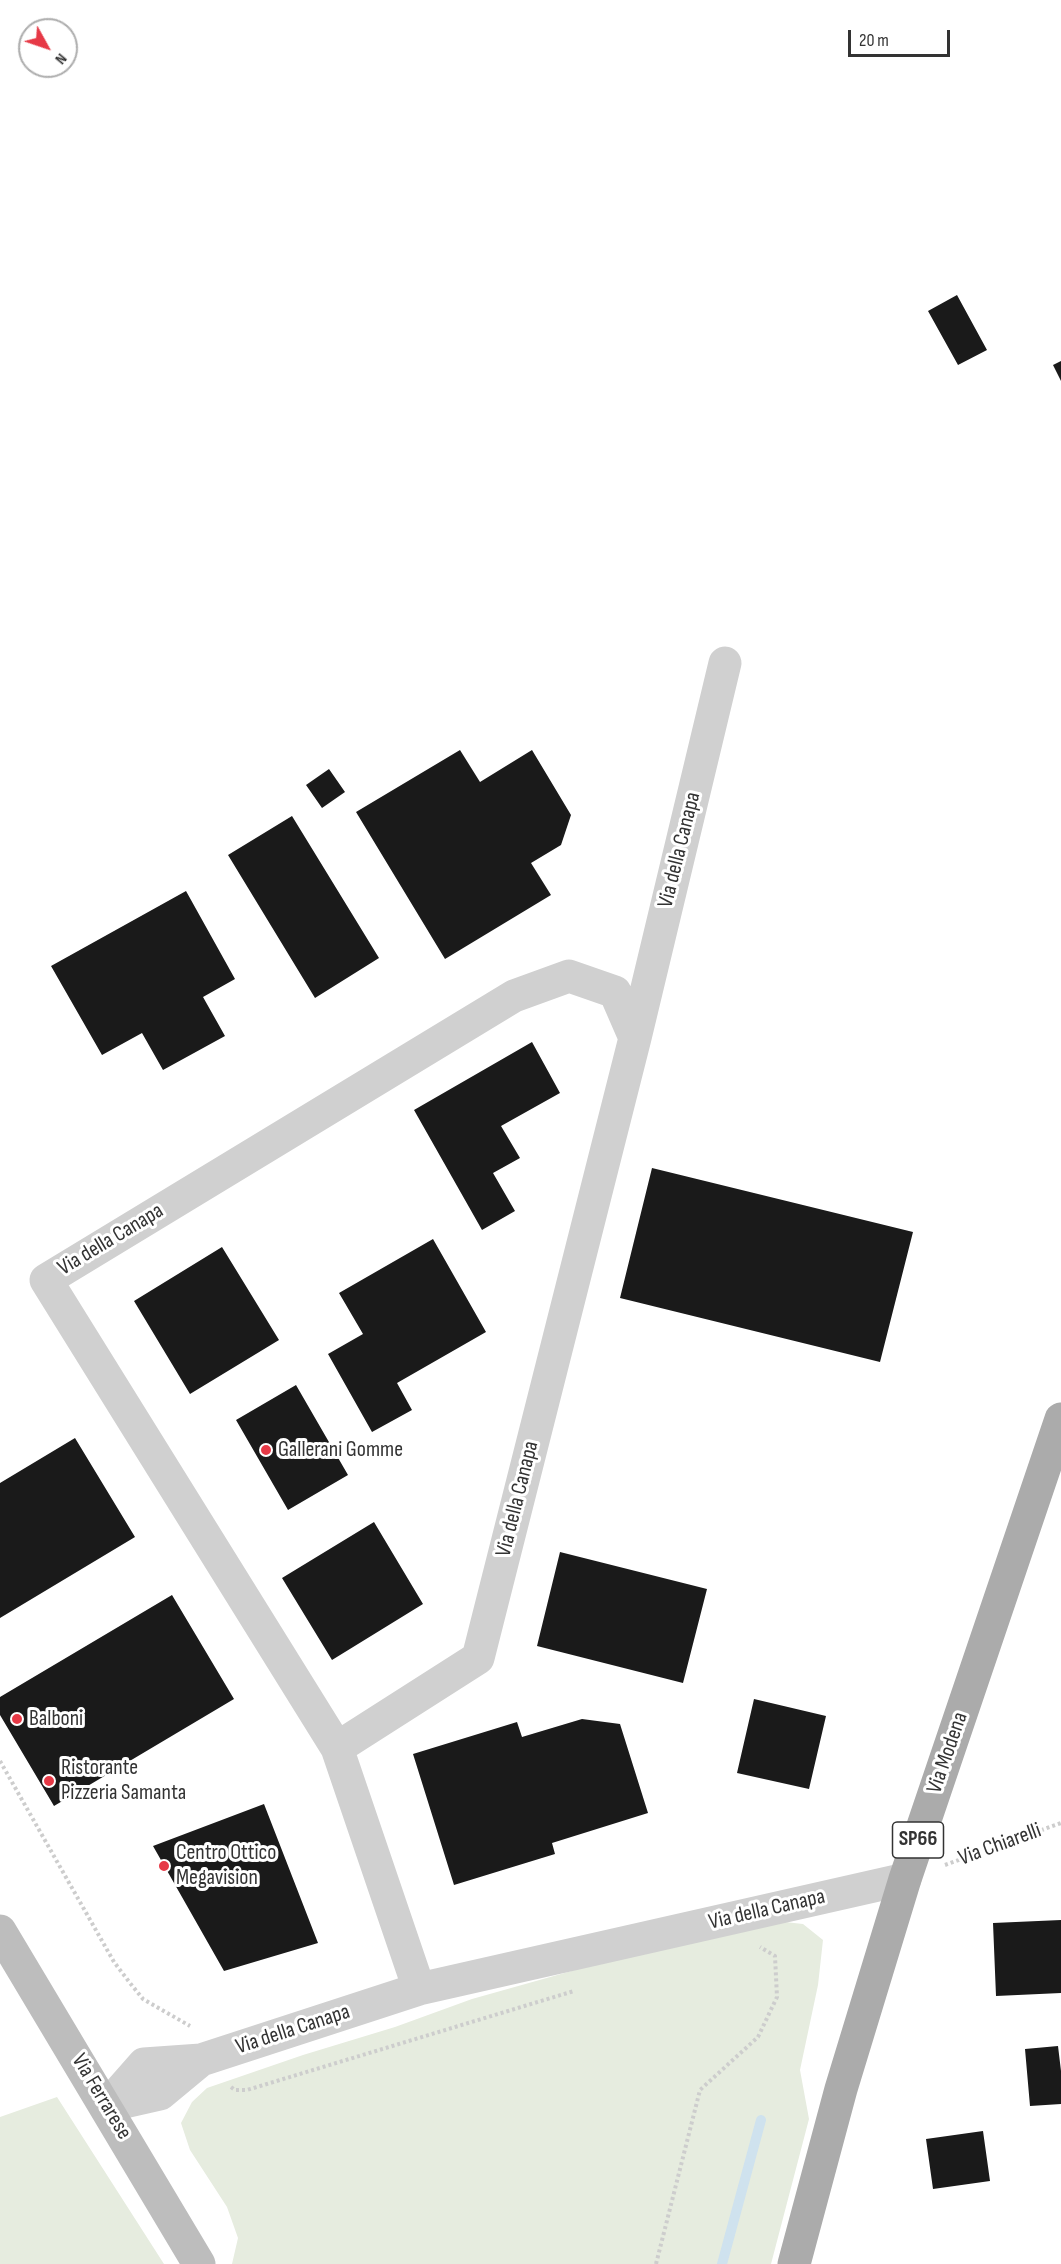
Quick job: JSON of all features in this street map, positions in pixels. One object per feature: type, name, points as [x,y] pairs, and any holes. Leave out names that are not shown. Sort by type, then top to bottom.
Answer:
[{"type":"main road","name":"Via Modena","points":[[794,2264],[841,2089],[905,1879],[1061,1419]]},
{"type":"main road","name":"Via Ferrarese","points":[[0,1931],[200,2264]]},
{"type":"street","name":"Via della Canapa","points":[[337,1748],[478,1658],[634,1038],[725,663]]},
{"type":"street","name":"Via della Canapa","points":[[419,1989],[337,1748],[46,1280],[514,996],[569,976],[615,992],[634,1038]]},
{"type":"street","name":"Via della Canapa","points":[[107,2106],[144,2064],[198,2044],[419,1989],[905,1879]]},
{"type":"path","points":[[0,1761],[114,1962],[143,1999],[198,2044]]},
{"type":"path","name":"Via Chiarelli","points":[[905,1879],[1061,1823]]},
{"type":"path","points":[[656,2264],[700,2090],[758,2037],[777,1997],[775,1956],[757,1945]]},
{"type":"path","points":[[229,2086],[235,2090],[247,2090],[577,1990]]},
{"type":"shaded area","points":[[785,1922],[803,1924],[823,1940],[818,1985],[800,2070],[809,2119],[771,2264],[232,2264],[238,2238],[227,2207],[190,2150],[181,2123],[192,2102],[207,2088],[395,2027],[472,1999],[632,1954]]},
{"type":"shaded area","points":[[57,2097],[164,2264],[0,2264],[0,2117]]},
{"type":"building","points":[[957,295],[987,350],[958,365],[928,311]]},
{"type":"building","points":[[1061,361],[1061,381],[1053,365]]},
{"type":"building","points":[[460,750],[480,782],[532,750],[571,815],[561,845],[531,863],[551,895],[445,959],[356,812]]},
{"type":"building","points":[[329,769],[345,792],[322,808],[306,785]]},
{"type":"building","points":[[292,816],[379,958],[315,998],[228,855]]},
{"type":"building","points":[[186,891],[235,979],[203,997],[225,1036],[163,1070],[142,1033],[102,1055],[51,966]]},
{"type":"building","points":[[532,1042],[560,1093],[501,1126],[520,1158],[493,1173],[515,1211],[482,1230],[414,1110]]},
{"type":"building","points":[[652,1168],[913,1232],[880,1362],[620,1298]]},
{"type":"building","points":[[433,1239],[486,1332],[397,1383],[412,1410],[372,1432],[328,1354],[363,1334],[339,1293]]},
{"type":"building","points":[[222,1247],[279,1340],[190,1394],[134,1301]]},
{"type":"building","points":[[296,1385],[348,1475],[288,1510],[236,1420]]},
{"type":"building","points":[[75,1438],[135,1537],[0,1618],[0,1483]]},
{"type":"building","points":[[374,1522],[423,1604],[332,1660],[282,1578]]},
{"type":"building","points":[[560,1552],[707,1589],[683,1683],[537,1646]]},
{"type":"building","points":[[172,1595],[234,1699],[54,1806],[0,1715],[0,1697]]},
{"type":"building","points":[[754,1699],[826,1716],[809,1789],[737,1773]]},
{"type":"building","points":[[582,1719],[620,1724],[648,1813],[552,1843],[555,1854],[454,1885],[413,1754],[517,1722],[522,1737]]},
{"type":"building","points":[[264,1804],[318,1943],[224,1971],[153,1846]]},
{"type":"building","points":[[1061,1920],[1061,1993],[996,1996],[993,1923]]},
{"type":"building","points":[[1058,2046],[1061,2104],[1030,2106],[1025,2049]]},
{"type":"building","points":[[983,2131],[990,2181],[933,2189],[926,2139]]},
{"type":"waterway","points":[[722,2264],[761,2120]]},
{"type":"place","name":"Gallerani Gomme","points":[[266,1450]]},
{"type":"place","name":"Balboni","points":[[17,1719]]},
{"type":"place","name":"Ristorante Pizzeria Samanta","points":[[49,1781]]},
{"type":"place","name":"Centro Ottico Megavision","points":[[164,1866]]}]
